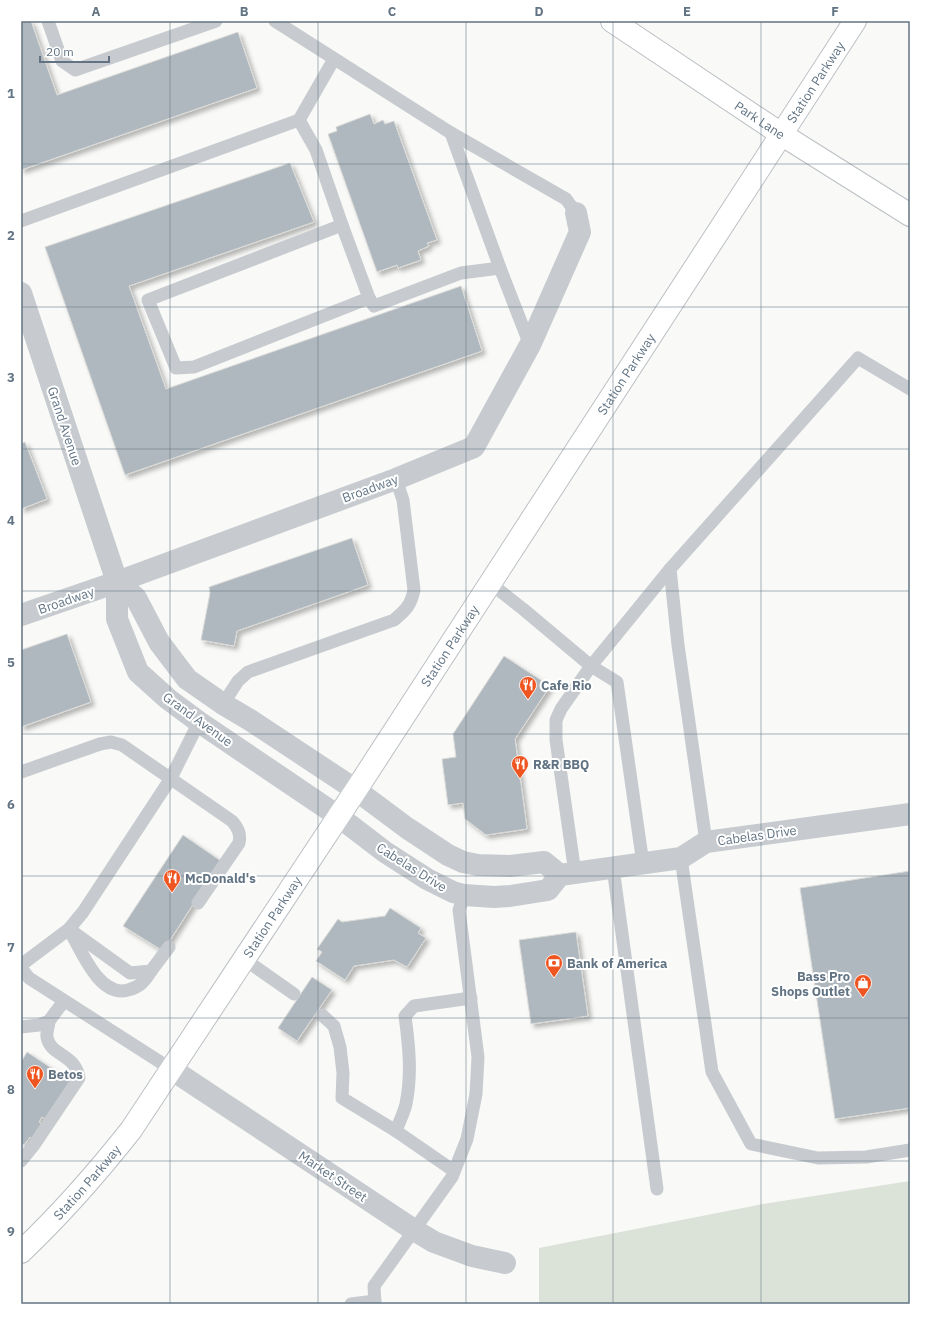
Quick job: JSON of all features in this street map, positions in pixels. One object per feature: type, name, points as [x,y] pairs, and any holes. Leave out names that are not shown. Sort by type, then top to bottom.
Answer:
[{"type":"street","name":"Park Lane","points":[[612,21],[781,134],[910,215]]},
{"type":"street","name":"Station Parkway","points":[[21,1252],[69,1204],[101,1168],[131,1130],[356,790],[855,21]]},
{"type":"street","name":"Broadway","points":[[21,616],[396,479],[474,447],[530,345],[580,232],[576,213]]},
{"type":"street","name":"Grand Avenue","points":[[21,293],[117,582],[117,619],[138,672],[168,699],[199,722],[338,816]]},
{"type":"street","name":"Grand Avenue","points":[[117,582],[136,598],[159,642],[187,679],[356,790]]},
{"type":"street","points":[[356,790],[407,828],[448,855],[463,862],[478,866],[510,866],[544,862],[568,874]]},
{"type":"street","name":"Cabelas Drive","points":[[338,816],[385,852],[427,879],[453,892],[464,895],[486,897],[510,896],[548,890],[568,874],[681,858],[706,842],[910,814]]},
{"type":"street","name":"Market Street","points":[[171,1069],[434,1242],[466,1253],[505,1263]]},
{"type":"lane","points":[[48,21],[62,61],[75,70],[216,21]]},
{"type":"lane","points":[[275,21],[451,133],[566,199],[576,213]]},
{"type":"lane","points":[[21,221],[299,120],[334,59]]},
{"type":"lane","points":[[299,120],[316,150],[369,298],[374,306],[461,273],[500,268]]},
{"type":"lane","points":[[451,133],[500,268],[530,345]]},
{"type":"lane","points":[[342,225],[148,300],[176,368],[194,367],[369,298]]},
{"type":"lane","points":[[568,874],[556,740],[556,720],[561,709],[591,666],[670,568],[858,358],[910,389]]},
{"type":"lane","points":[[223,704],[238,681],[248,672],[394,620],[404,612],[411,602],[414,590],[403,500],[396,479]]},
{"type":"lane","points":[[670,568],[678,645],[706,842]]},
{"type":"lane","points":[[490,583],[591,666],[617,682],[643,864]]},
{"type":"lane","points":[[171,1069],[29,978],[21,966],[69,929],[83,912],[171,778],[199,722]]},
{"type":"lane","points":[[21,772],[100,744],[111,742],[122,745],[232,821],[238,828],[240,836],[239,843],[198,903]]},
{"type":"lane","points":[[681,858],[712,1072],[750,1144],[818,1158],[866,1156],[910,1150]]},
{"type":"lane","points":[[614,868],[657,1189]]},
{"type":"lane","points":[[351,1304],[375,1302],[374,1286],[452,1177],[467,1139],[476,1094],[478,1057],[459,910],[464,895]]},
{"type":"lane","points":[[69,929],[130,973],[151,971]]},
{"type":"lane","points":[[69,929],[100,981],[109,988],[117,990],[126,991],[137,987],[145,981],[169,947]]},
{"type":"lane","points":[[244,959],[294,994]]},
{"type":"lane","points":[[396,1130],[405,1105],[410,1073],[409,1045],[404,1016],[414,1006],[470,998]]},
{"type":"lane","points":[[21,1161],[34,1145],[79,1078],[78,1070],[73,1062],[50,1046],[47,1036],[49,1021],[64,1001]]},
{"type":"lane","points":[[322,1015],[334,1026],[340,1047],[343,1073],[342,1098],[396,1130],[454,1171]]},
{"type":"lane","points":[[21,1027],[39,1025],[49,1021]]},
{"type":"shaded area","points":[[910,1181],[910,1304],[539,1304],[539,1248],[763,1204]]},
{"type":"building","points":[[21,21],[31,21],[57,95],[238,32],[257,88],[21,170]]},
{"type":"building","points":[[370,114],[374,124],[383,120],[385,124],[394,121],[437,240],[427,243],[429,246],[418,251],[421,260],[398,268],[397,265],[377,272],[328,134],[337,131],[336,127]]},
{"type":"building","points":[[290,163],[314,222],[129,286],[166,389],[461,286],[482,351],[125,475],[45,247]]},
{"type":"building","points":[[25,442],[47,499],[21,509],[21,444]]},
{"type":"building","points":[[352,538],[368,585],[237,631],[234,646],[201,640],[210,593],[209,587]]},
{"type":"building","points":[[67,634],[91,702],[21,727],[21,650]]},
{"type":"building","points":[[504,656],[550,686],[515,739],[527,829],[486,835],[465,819],[463,803],[448,805],[442,759],[456,757],[453,734]]},
{"type":"building","name":"McDonald's","points":[[183,835],[221,861],[163,951],[123,926]]},
{"type":"building","name":"Bass Pro Shops Outlet","points":[[910,871],[910,1108],[835,1119],[800,888]]},
{"type":"building","points":[[390,908],[421,928],[418,933],[426,938],[407,967],[394,960],[354,966],[345,980],[316,961],[322,952],[317,949],[338,919],[342,922],[385,916]]},
{"type":"building","name":"Bank of America","points":[[576,932],[588,1016],[531,1024],[519,940]]},
{"type":"building","points":[[312,977],[332,990],[297,1041],[278,1028]]},
{"type":"building","points":[[27,1052],[71,1081],[45,1119],[42,1117],[39,1122],[42,1124],[32,1139],[30,1137],[24,1145],[21,1143],[21,1062]]},
{"type":"place","name":"Cafe Rio","points":[[528,700]]},
{"type":"place","name":"R&R BBQ","points":[[520,779]]},
{"type":"place","name":"McDonald's","points":[[172,893]]},
{"type":"place","name":"Bank of America","points":[[554,978]]},
{"type":"place","name":"Bass Pro Shops Outlet","points":[[863,998]]},
{"type":"place","name":"Betos","points":[[35,1089]]}]
